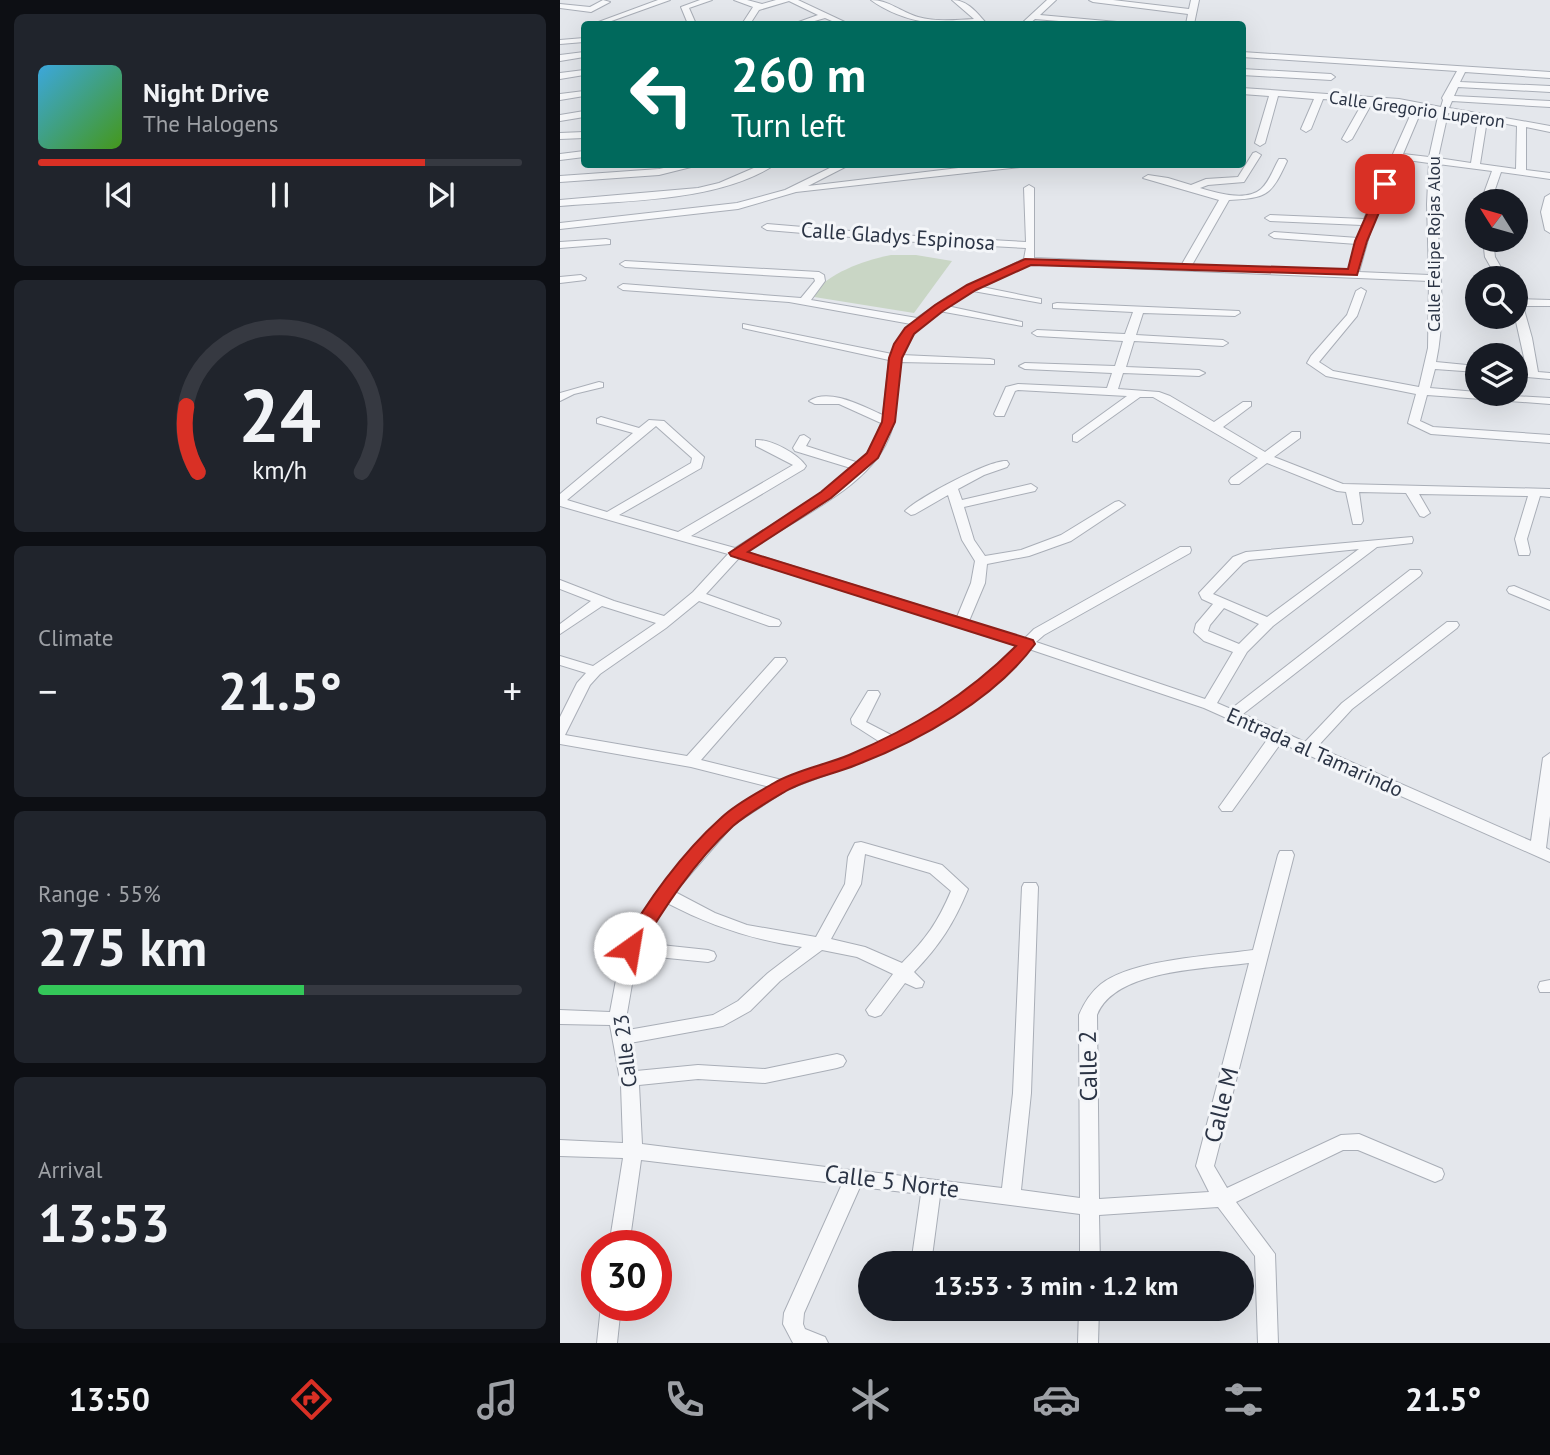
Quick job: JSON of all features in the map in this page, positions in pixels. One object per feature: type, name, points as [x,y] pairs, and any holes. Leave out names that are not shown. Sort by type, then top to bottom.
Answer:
[{"type":"street","points":[[560,7],[565,0]]},
{"type":"street","points":[[605,21],[666,0]]},
{"type":"street","points":[[690,21],[684,8],[708,0]]},
{"type":"street","points":[[738,0],[760,6]]},
{"type":"street","points":[[748,21],[754,10],[760,6],[785,0]]},
{"type":"street","points":[[792,0],[838,21]]},
{"type":"street","points":[[875,0],[917,19],[936,21]]},
{"type":"street","points":[[958,0],[979,21]]},
{"type":"street","points":[[1029,21],[1052,0]]},
{"type":"street","points":[[1093,0],[1163,4],[1193,12]]},
{"type":"street","points":[[1191,21],[1195,0]]},
{"type":"street","points":[[560,7],[591,10],[606,2]]},
{"type":"street","points":[[1100,21],[1110,2]]},
{"type":"street","points":[[624,7],[634,10]]},
{"type":"street","points":[[806,21],[825,15]]},
{"type":"street","points":[[1035,17],[1072,21]]},
{"type":"street","points":[[560,42],[581,40]]},
{"type":"street","points":[[1246,54],[1550,75]]},
{"type":"street","points":[[560,58],[581,55]]},
{"type":"street","name":"Calle Felipe Rojas Alou","points":[[1462,69],[1444,103],[1432,161],[1434,278],[1431,365],[1414,423],[1431,430],[1550,439]]},
{"type":"street","points":[[1246,72],[1331,77]]},
{"type":"street","points":[[560,76],[581,73]]},
{"type":"street","points":[[1454,84],[1550,89]]},
{"type":"street","name":"Calle Gregorio Luperon","points":[[1246,92],[1320,95],[1419,106],[1444,103],[1483,117],[1550,129]]},
{"type":"street","points":[[1260,144],[1274,93]]},
{"type":"street","points":[[560,97],[581,94]]},
{"type":"street","points":[[1306,129],[1320,95]]},
{"type":"street","points":[[1347,139],[1369,100]]},
{"type":"street","points":[[1444,103],[1550,104]]},
{"type":"street","points":[[1353,273],[1368,222],[1419,106]]},
{"type":"street","points":[[560,118],[581,114]]},
{"type":"street","points":[[1475,166],[1483,117]]},
{"type":"street","points":[[1521,172],[1522,124]]},
{"type":"street","points":[[560,136],[581,135]]},
{"type":"street","points":[[560,157],[581,154]]},
{"type":"street","points":[[1193,188],[1206,182],[1240,181],[1256,155]]},
{"type":"street","points":[[1399,156],[1550,176]]},
{"type":"street","points":[[1222,198],[1264,194],[1270,188],[1282,161]]},
{"type":"street","points":[[560,179],[688,168]]},
{"type":"street","points":[[675,192],[688,168]]},
{"type":"street","points":[[560,203],[710,189],[762,168]]},
{"type":"street","points":[[788,192],[839,168]]},
{"type":"street","points":[[560,226],[690,213],[738,206],[788,192],[987,168]]},
{"type":"street","points":[[1490,189],[1497,169]]},
{"type":"street","points":[[1148,178],[1226,199],[1186,266]]},
{"type":"street","points":[[1029,188],[1029,261],[1434,278]]},
{"type":"street","points":[[1550,197],[1546,212],[1550,230]]},
{"type":"street","points":[[1270,218],[1368,222]]},
{"type":"street","name":"Calle Gladys Espinosa","points":[[767,227],[824,233],[1031,245]]},
{"type":"street","points":[[1274,235],[1361,241]]},
{"type":"street","points":[[560,245],[606,242]]},
{"type":"street","name":"Calle Gladys Espinosa","points":[[560,732],[584,683],[595,671],[698,596],[737,553],[826,495],[873,455],[888,422],[895,358],[901,344],[921,322],[972,288],[1029,261]]},
{"type":"street","points":[[625,264],[819,275],[820,281],[804,301]]},
{"type":"street","points":[[560,280],[581,278]]},
{"type":"street","points":[[623,287],[804,301],[921,322]]},
{"type":"street","points":[[972,288],[1037,301]]},
{"type":"street","points":[[1361,291],[1352,316],[1320,351],[1313,363],[1330,374],[1422,391],[1550,401]]},
{"type":"street","points":[[1528,303],[1550,303]]},
{"type":"street","points":[[1057,306],[1234,313]]},
{"type":"street","points":[[939,308],[1018,324]]},
{"type":"street","points":[[1112,391],[1139,309]]},
{"type":"street","points":[[747,326],[895,358],[990,362]]},
{"type":"street","points":[[1522,329],[1533,374]]},
{"type":"street","points":[[1037,333],[1223,343]]},
{"type":"street","points":[[1431,365],[1465,368]]},
{"type":"street","points":[[1025,366],[1199,373]]},
{"type":"street","points":[[1528,374],[1550,376]]},
{"type":"street","points":[[560,398],[570,392],[599,385]]},
{"type":"street","points":[[1000,414],[1013,388],[1138,393],[1166,398],[1266,458],[1352,491],[1550,493]]},
{"type":"street","points":[[1077,438],[1138,393]]},
{"type":"street","points":[[814,401],[841,401],[888,422]]},
{"type":"street","points":[[1214,427],[1247,404]]},
{"type":"street","points":[[601,421],[642,432]]},
{"type":"street","points":[[560,501],[653,422],[660,423],[699,460],[697,465],[608,516]]},
{"type":"street","points":[[1235,481],[1296,435]]},
{"type":"street","points":[[804,439],[799,448],[861,467]]},
{"type":"street","points":[[679,537],[800,466],[796,460],[760,443]]},
{"type":"street","points":[[911,511],[980,472],[1003,464]]},
{"type":"street","points":[[956,505],[1031,488]]},
{"type":"street","points":[[952,489],[968,540],[981,561],[978,583],[961,623]]},
{"type":"street","points":[[1352,491],[1357,521]]},
{"type":"street","points":[[1411,491],[1423,513]]},
{"type":"street","points":[[1524,552],[1521,539],[1535,492]]},
{"type":"street","name":"Entrada al Tamarindo","points":[[560,501],[961,623],[1209,705],[1544,853]]},
{"type":"street","points":[[981,561],[1024,553],[1066,538],[1119,505]]},
{"type":"street","points":[[1268,623],[1210,600],[1206,593],[1238,560],[1246,556],[1407,540]]},
{"type":"street","points":[[1209,705],[1241,650],[1268,623],[1374,543]]},
{"type":"street","points":[[1317,549],[1344,566]]},
{"type":"street","name":"Calle 23","points":[[621,1230],[633,1151],[629,1079],[617,1019],[630,948],[664,894],[728,821],[783,785],[853,760],[953,709],[996,675],[1039,632],[1185,550]]},
{"type":"street","points":[[1233,715],[1415,573]]},
{"type":"street","points":[[560,584],[600,601],[665,621]]},
{"type":"street","points":[[1514,590],[1550,606]]},
{"type":"street","points":[[698,596],[774,623]]},
{"type":"street","points":[[560,630],[600,601]]},
{"type":"street","points":[[1220,604],[1203,624],[1201,632],[1209,638],[1241,650]]},
{"type":"street","points":[[1307,748],[1347,706],[1452,625]]},
{"type":"street","points":[[560,660],[595,671]]},
{"type":"street","points":[[691,761],[710,737],[761,686],[780,661]]},
{"type":"street","points":[[873,694],[858,719],[859,724],[892,742]]},
{"type":"street","points":[[1227,807],[1278,736]]},
{"type":"street","points":[[560,739],[691,761],[783,785]]},
{"type":"street","points":[[1544,853],[1550,758]]},
{"type":"street","points":[[621,1038],[717,1021],[744,1006],[774,977],[821,942],[853,884],[856,856],[861,847],[936,869],[960,889],[948,918],[910,977],[875,1010]]},
{"type":"street","name":"Calle M","points":[[1268,1343],[1265,1254],[1223,1199],[1205,1166],[1286,855]]},
{"type":"street","points":[[1011,1196],[1022,1093],[1030,887]]},
{"type":"street","points":[[664,894],[707,916],[757,934],[821,942],[869,952],[910,977]]},
{"type":"street","points":[[630,948],[708,956]]},
{"type":"street","name":"Calle 2","points":[[1090,1251],[1088,1015],[1092,1001],[1117,982],[1148,973],[1258,956]]},
{"type":"street","points":[[560,1017],[617,1019]]},
{"type":"street","points":[[629,1079],[698,1072],[765,1076],[837,1061]]},
{"type":"street","points":[[1223,1199],[1341,1143],[1359,1142],[1435,1174]]},
{"type":"street","name":"Calle 5 Norte","points":[[560,1148],[633,1151],[855,1176],[1091,1207],[1223,1199]]},
{"type":"street","points":[[818,1343],[798,1336],[793,1324],[794,1313],[855,1176]]},
{"type":"street","points":[[923,1251],[932,1186]]},
{"type":"street","points":[[607,1343],[609,1321]]},
{"type":"street","points":[[1088,1343],[1089,1321]]},
{"type":"green space","points":[[891,255],[916,255],[952,261],[914,313],[808,296],[846,269]]},
{"type":"route","points":[[630,948],[664,894],[728,821],[783,785],[853,760],[912,733],[953,709],[996,675],[1027,644],[737,553],[826,495],[873,455],[892,407],[895,358],[910,331],[939,308],[972,288],[1029,261],[1353,273],[1361,241],[1385,184]]}]
